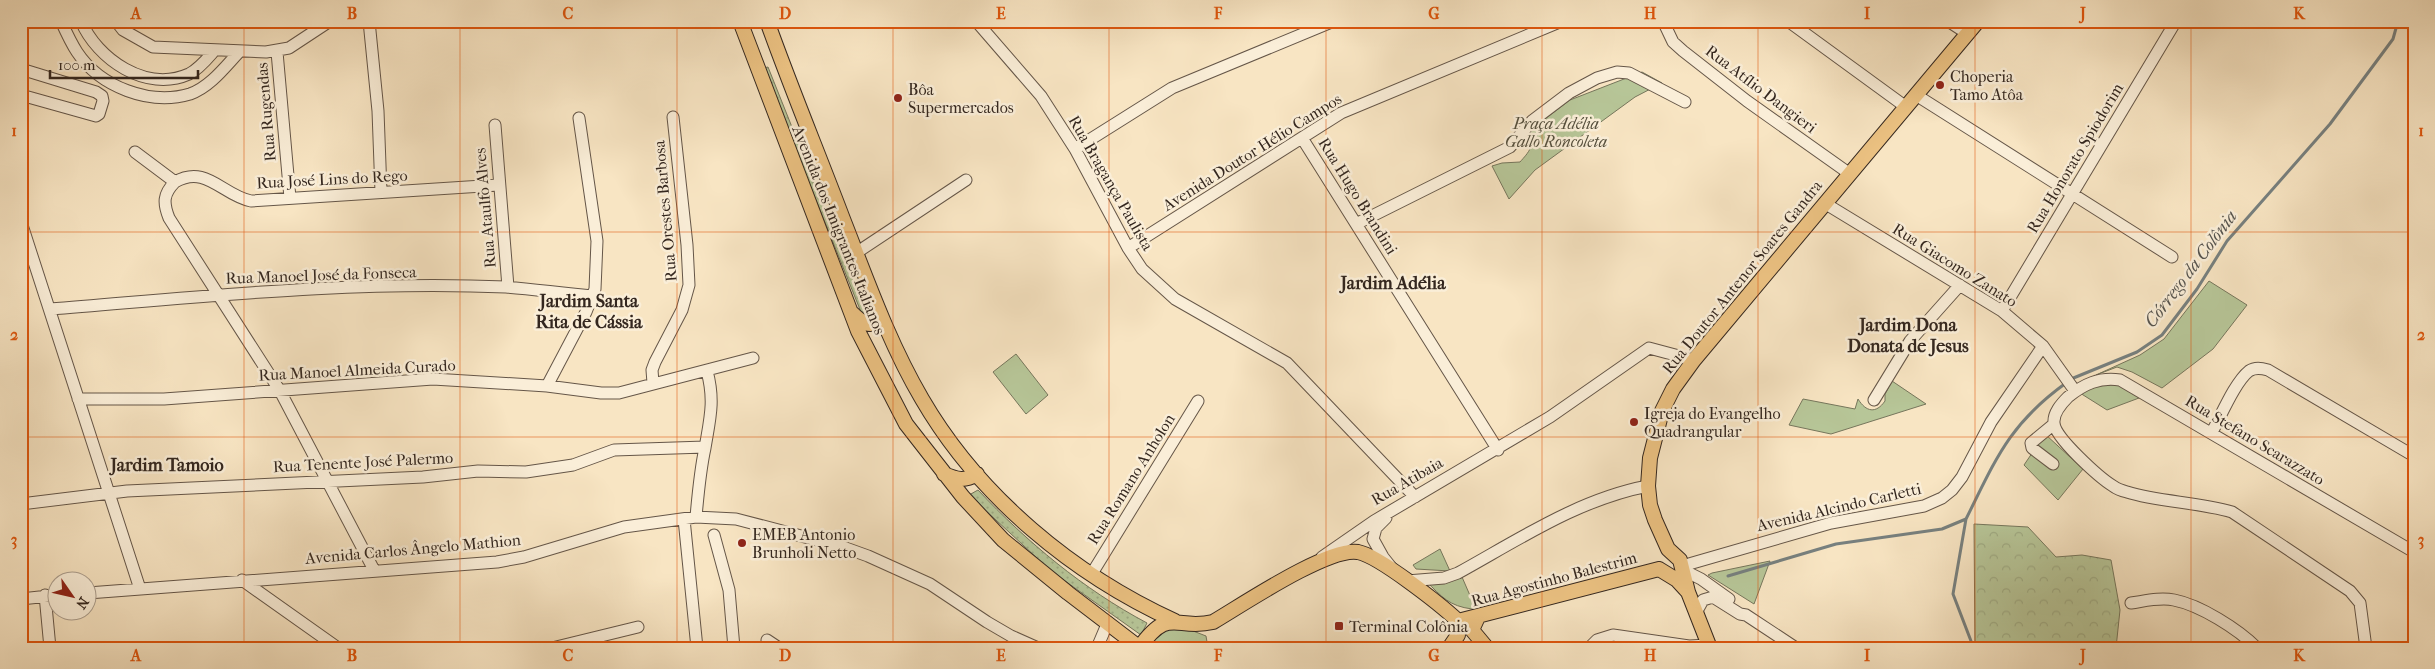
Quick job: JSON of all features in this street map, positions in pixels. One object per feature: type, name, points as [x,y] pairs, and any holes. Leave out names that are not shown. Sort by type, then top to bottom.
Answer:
[{"type":"main road","name":"Avenida dos Imigrantes Italianos","points":[[740,21],[858,331],[906,424],[974,511],[1003,540],[1140,648]]},
{"type":"main road","name":"Avenida dos Imigrantes Italianos","points":[[767,21],[883,320],[923,401],[977,474],[1031,528],[1091,575],[1143,606],[1175,620]]},
{"type":"main road","name":"Rua Doutor Antenor Soares Gandra","points":[[1710,646],[1688,592],[1680,560],[1668,549],[1650,505],[1648,486],[1650,458],[1662,410],[1673,389],[1694,360],[1978,21]]},
{"type":"main road","points":[[755,60],[763,53],[779,54]]},
{"type":"main road","points":[[851,313],[871,325],[883,320]]},
{"type":"main road","points":[[944,474],[961,480],[967,480],[977,474]]},
{"type":"main road","points":[[1668,549],[1666,560],[1659,569],[1677,580],[1688,592]]},
{"type":"main road","points":[[1315,562],[1337,554],[1360,552],[1403,578],[1458,621],[1458,635],[1453,644],[1448,648]]},
{"type":"main road","name":"Rua Atibaia","points":[[1175,620],[1204,624],[1213,622],[1315,562]]},
{"type":"main road","name":"Rua Agostinho Balestrim","points":[[1458,621],[1659,569]]},
{"type":"main road","points":[[1478,617],[1472,630],[1487,648]]},
{"type":"main road","points":[[1140,648],[1156,628],[1175,620]]},
{"type":"street","points":[[61,21],[77,53],[89,66],[107,81],[148,97],[168,98],[190,93],[208,83],[239,52]]},
{"type":"street","points":[[81,21],[87,35],[98,50],[125,69],[142,76],[176,77],[188,74],[202,65],[214,51]]},
{"type":"street","points":[[116,21],[123,30],[153,47],[239,52],[277,52],[300,42],[330,21]]},
{"type":"street","points":[[369,21],[378,111],[381,192]]},
{"type":"street","name":"Rua Bragança Paulista","points":[[976,21],[1041,96],[1075,149],[1128,248],[1142,270],[1175,299],[1286,363],[1415,497]]},
{"type":"street","points":[[1075,149],[1172,88],[1334,21]]},
{"type":"street","name":"Avenida Doutor Hélio Campos","points":[[1128,248],[1341,113],[1562,21]]},
{"type":"street","name":"Rua Atílio Dangieri","points":[[1662,21],[1673,42],[1683,51],[1747,101],[1850,174]]},
{"type":"street","points":[[1788,21],[1906,107]]},
{"type":"street","points":[[1948,21],[1968,34]]},
{"type":"street","name":"Rua Honorato Spiodorim","points":[[2002,311],[2176,21]]},
{"type":"street","name":"Rua Rugendas","points":[[277,52],[290,198]]},
{"type":"street","points":[[21,70],[96,92],[102,96],[103,101],[99,114],[96,116],[21,95]]},
{"type":"street","points":[[1356,224],[1510,147],[1532,121],[1569,93],[1598,78],[1616,72],[1629,74],[1685,102]]},
{"type":"street","points":[[1916,95],[2172,257]]},
{"type":"street","name":"Rua Orestes Barbosa","points":[[654,383],[652,370],[682,310],[689,285],[687,245],[673,117]]},
{"type":"street","points":[[547,386],[593,296],[597,266],[597,241],[579,118]]},
{"type":"street","name":"Rua Ataulfo Alves","points":[[495,125],[498,185],[508,287]]},
{"type":"street","name":"Rua Hugo Brandini","points":[[1302,138],[1498,450]]},
{"type":"street","points":[[135,152],[175,182],[168,189],[164,198],[169,218],[280,391],[325,481],[374,570]]},
{"type":"street","name":"Rua José Lins do Rego","points":[[175,182],[187,175],[196,176],[218,184],[239,198],[250,200],[498,185]]},
{"type":"street","points":[[856,252],[966,180]]},
{"type":"street","name":"Rua Giacomo Zanato","points":[[1826,204],[2002,311],[2043,346],[2073,388]]},
{"type":"street","points":[[21,222],[27,261],[50,309],[140,589]]},
{"type":"street","points":[[1874,400],[1910,341],[1960,285]]},
{"type":"street","name":"Rua Manoel José da Fonseca","points":[[50,309],[220,295],[387,287],[508,287],[593,296]]},
{"type":"street","name":"Avenida Alcindo Carletti","points":[[1682,568],[1765,540],[1830,523],[1924,506],[1942,498],[1952,490],[1962,477],[1991,422],[2043,346]]},
{"type":"street","name":"Rua Atibaia","points":[[1315,562],[1361,529],[1498,450],[1550,417],[1649,348],[1694,360]]},
{"type":"street","name":"Rua Manoel Almeida Curado","points":[[78,399],[164,398],[433,379],[547,386],[601,393],[634,390],[654,383],[753,358]]},
{"type":"street","points":[[2212,432],[2244,376],[2254,368],[2268,370],[2414,456]]},
{"type":"street","points":[[697,648],[690,518],[713,406],[707,371]]},
{"type":"street","name":"Rua Stefano Scarazzato","points":[[2073,388],[2091,381],[2107,378],[2120,380],[2212,432],[2414,552]]},
{"type":"street","points":[[2073,388],[2056,412],[2054,424],[2059,434],[2073,450],[2113,486],[2129,493],[2212,506],[2232,512],[2350,592],[2360,603],[2366,648]]},
{"type":"street","name":"Rua Romano Anholon","points":[[1091,575],[1198,401]]},
{"type":"street","points":[[2053,464],[2032,448],[2031,443],[2054,424]]},
{"type":"street","name":"Rua Tenente José Palermo","points":[[21,504],[127,491],[423,477],[478,471],[526,472],[573,465],[614,450],[705,447]]},
{"type":"street","points":[[1392,512],[1376,528],[1373,540],[1383,556],[1403,578],[1444,578],[1458,573],[1573,509],[1626,490],[1648,486]]},
{"type":"street","name":"Avenida Carlos Ângelo Mathion","points":[[98,592],[506,560],[524,557],[624,527],[690,518],[718,518],[754,523],[843,547],[868,556],[930,584],[987,622],[1038,648]]},
{"type":"street","points":[[714,535],[729,590],[734,648]]},
{"type":"street","points":[[1682,568],[1743,609],[1746,615]]},
{"type":"street","points":[[242,580],[338,648]]},
{"type":"street","points":[[21,599],[46,595],[50,648]]},
{"type":"street","points":[[1697,616],[1698,609],[1703,600],[1713,597],[1740,614],[1746,615],[1796,648]]},
{"type":"street","points":[[2131,603],[2156,599],[2173,600],[2194,606],[2221,621],[2257,648]]},
{"type":"street","points":[[1097,648],[1108,622]]},
{"type":"street","points":[[552,648],[638,627]]},
{"type":"street","points":[[1589,648],[1597,640],[1613,635],[1689,646],[1710,646]]},
{"type":"street","points":[[768,640],[779,648]]},
{"type":"green space","points":[[768,67],[867,315],[863,317],[763,68]]},
{"type":"green space","name":"Praça Adélia Gallo Roncoleta","points":[[1642,72],[1662,83],[1635,97],[1535,170],[1509,199],[1492,166],[1502,163],[1520,162],[1532,144],[1531,136],[1528,132],[1570,100]]},
{"type":"green space","points":[[2209,281],[2247,305],[2213,349],[2162,388],[2132,372],[2117,367],[2096,375],[2140,355],[2164,339]]},
{"type":"green space","points":[[1016,354],[1048,395],[1026,414],[993,372]]},
{"type":"green space","points":[[1892,381],[1926,404],[1831,434],[1789,425],[1803,399],[1855,409],[1858,399],[1864,407],[1875,410],[1885,401],[1885,394]]},
{"type":"green space","points":[[2118,384],[2139,398],[2107,410],[2080,393],[2089,387]]},
{"type":"green space","points":[[2045,434],[2083,469],[2058,500],[2024,465]]},
{"type":"green space","points":[[978,490],[1036,546],[1078,580],[1123,610],[1147,623],[1141,635],[1051,571],[969,495]]},
{"type":"green space","points":[[1974,524],[2028,527],[2056,557],[2082,555],[2111,560],[2120,610],[2116,648],[1975,648]]},
{"type":"green space","points":[[1440,549],[1450,571],[1416,569],[1413,565]]},
{"type":"green space","points":[[1770,561],[1754,604],[1708,575],[1712,573]]},
{"type":"green space","points":[[1462,577],[1475,607],[1472,609],[1452,603],[1426,581]]},
{"type":"green space","points":[[1170,627],[1188,629],[1206,636],[1208,648],[1149,648],[1151,638]]},
{"type":"waterway","name":"Córrego da Colônia","points":[[2071,379],[2137,352],[2162,335],[2197,289],[2227,241],[2330,124],[2393,39],[2398,21]]},
{"type":"waterway","name":"Córrego da Colônia","points":[[1728,576],[1836,544],[1942,529],[1966,519],[1996,460],[2017,428],[2047,398],[2066,383]]},
{"type":"waterway","points":[[1966,519],[1953,594],[1971,641],[1971,648]]},
{"type":"place","name":"Choperia Tamo Atôa","points":[[1940,85]]},
{"type":"place","name":"Bôa Supermercados","points":[[898,98]]},
{"type":"place","name":"Igreja do Evangelho Quadrangular","points":[[1634,422]]},
{"type":"place","name":"EMEB Antonio Brunholi Netto","points":[[742,543]]},
{"type":"place","name":"Terminal Colônia","points":[[1339,626]]},
{"type":"district","name":"Jardim Adélia","points":[[1393,283]]},
{"type":"district","name":"Jardim Santa Rita de Cássia","points":[[589,311]]},
{"type":"district","name":"Jardim Dona Donata de Jesus","points":[[1908,335]]},
{"type":"district","name":"Jardim Tamoio","points":[[167,465]]}]
